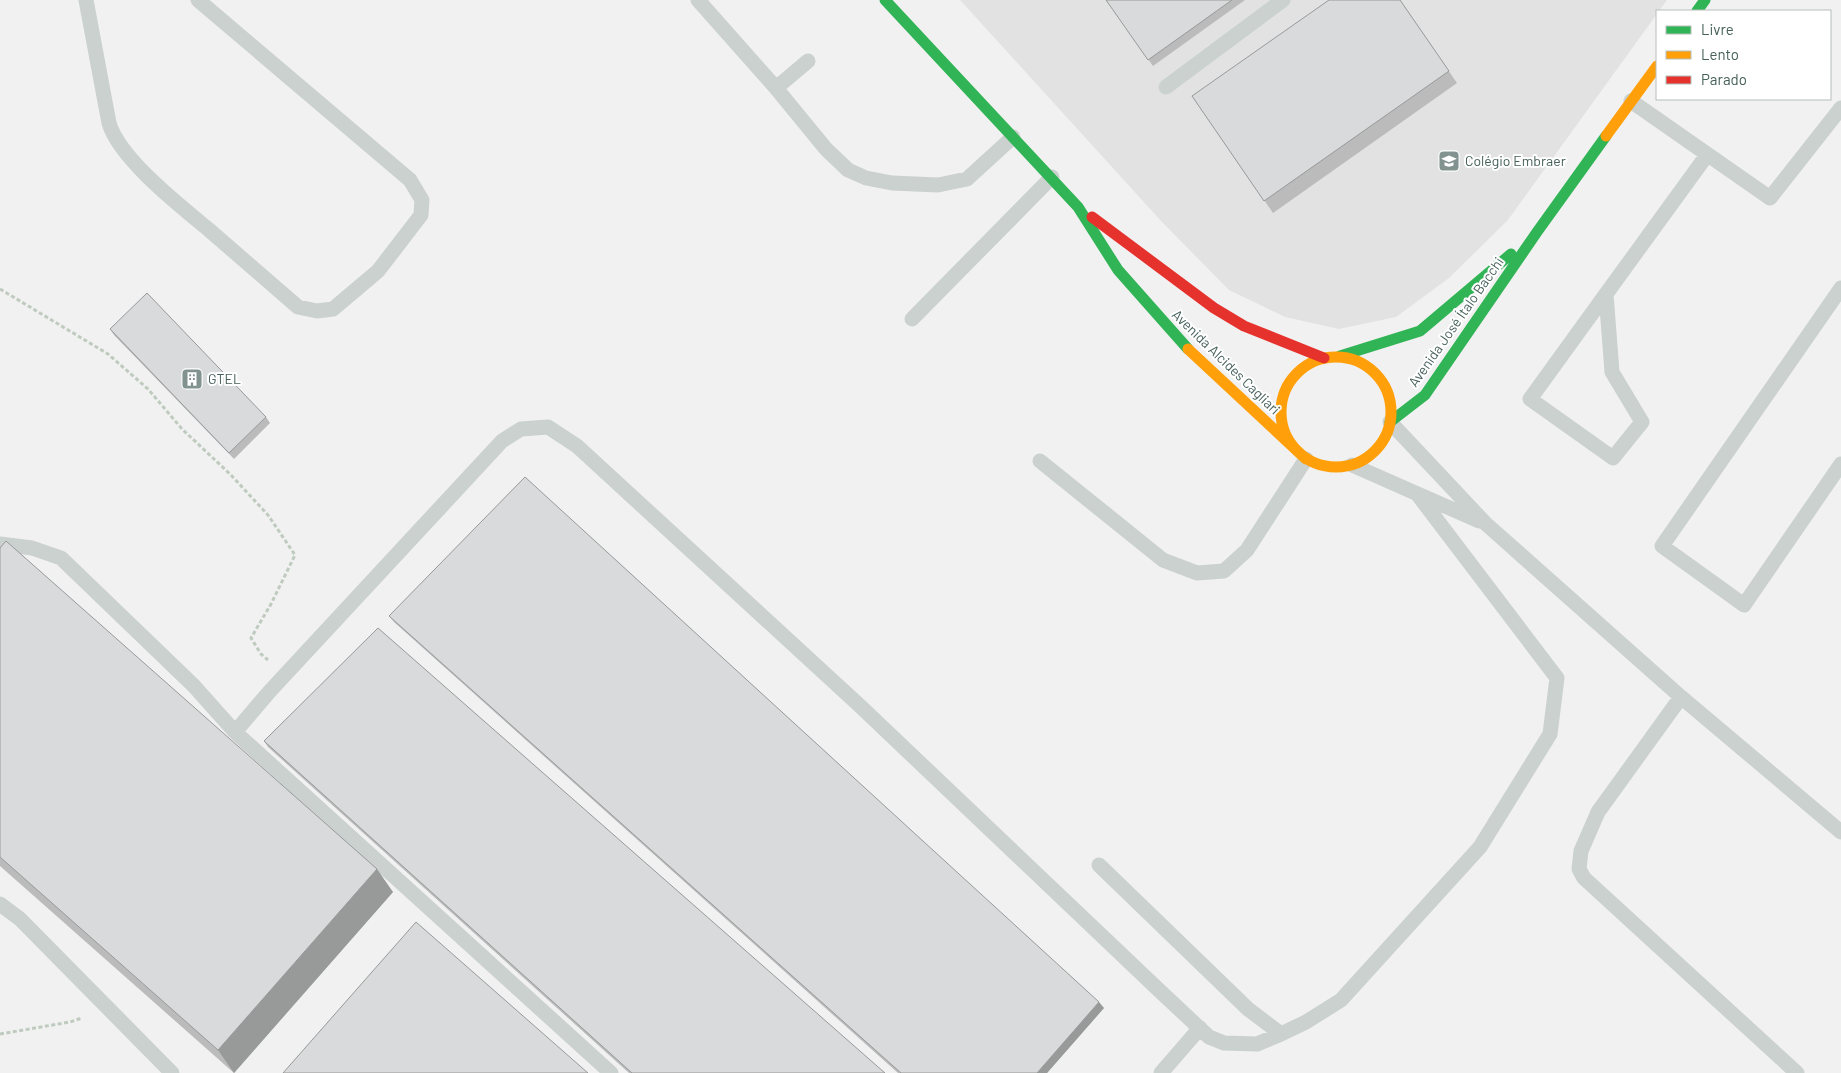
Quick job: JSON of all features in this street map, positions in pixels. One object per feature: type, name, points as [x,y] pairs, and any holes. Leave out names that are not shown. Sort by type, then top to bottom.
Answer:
[{"type":"main road","name":"Avenida Alcides Cagliari","points":[[885,0],[1078,207],[1118,270],[1181,343],[1306,459]]},
{"type":"main road","name":"Avenida José Ítalo Bacchi","points":[[1390,422],[1425,395],[1537,232],[1656,67]]},
{"type":"main road","name":"Avenida Alcides Cagliari","points":[[1078,207],[1214,308],[1244,326],[1324,358]]},
{"type":"main road","name":"Avenida José Ítalo Bacchi","points":[[1324,358],[1340,356],[1420,331],[1537,232]]},
{"type":"main road","points":[[1324,358],[1310,363],[1297,373],[1287,386],[1281,402],[1280,418],[1284,434],[1293,448],[1306,459],[1321,466],[1338,468],[1366,459],[1378,449],[1386,436],[1392,407],[1388,392],[1380,378],[1369,367],[1355,360],[1340,356]]},
{"type":"lane","points":[[86,0],[109,123],[112,135],[119,145],[159,187],[298,307],[317,311],[333,309],[378,271],[421,215],[422,200],[410,180],[198,0]]},
{"type":"lane","points":[[698,0],[776,88],[826,149],[848,170],[866,178],[892,183],[938,185],[967,180],[1013,137]]},
{"type":"lane","points":[[1166,86],[1283,0]]},
{"type":"lane","points":[[776,88],[808,62]]},
{"type":"lane","points":[[1631,101],[1770,198],[1841,108]]},
{"type":"lane","points":[[1606,294],[1612,372],[1642,422],[1614,458],[1530,399],[1606,294],[1707,155]]},
{"type":"lane","points":[[912,319],[1052,177]]},
{"type":"lane","points":[[1841,288],[1662,546],[1744,605],[1841,464]]},
{"type":"lane","points":[[1390,422],[1484,524],[1681,697],[1841,832]]},
{"type":"lane","points":[[235,732],[285,675],[502,441],[521,429],[548,427],[577,446],[844,692],[1209,1037],[1224,1043],[1257,1044],[1306,1022],[1341,1000],[1480,847],[1550,734],[1557,678],[1418,494]]},
{"type":"lane","points":[[1040,461],[1163,560],[1197,573],[1224,570],[1247,550],[1306,459]]},
{"type":"lane","points":[[1352,465],[1484,524]]},
{"type":"lane","points":[[0,544],[32,548],[61,558],[194,686],[235,732],[611,1073]]},
{"type":"lane","points":[[1681,697],[1598,812],[1581,851],[1580,869],[1584,878],[1797,1073]]},
{"type":"lane","points":[[1099,865],[1248,1009],[1281,1034]]},
{"type":"lane","points":[[0,904],[20,919],[172,1073]]},
{"type":"lane","points":[[1161,1073],[1200,1028]]},
{"type":"path","points":[[0,289],[108,354],[148,389],[182,429],[230,474],[268,515],[295,555],[271,604],[251,638],[261,654],[285,675]]},
{"type":"path","points":[[0,1034],[70,1022],[108,1008]]},
{"type":"shaded area","name":"Colégio Embraer","points":[[960,0],[1355,0],[1457,83],[1400,0],[1667,0],[1660,10],[1656,10],[1656,15],[1508,220],[1449,278],[1396,317],[1339,329],[1285,317],[1229,290],[1162,222]]},
{"type":"building","points":[[1106,0],[1232,0],[1148,60]]},
{"type":"building","points":[[1329,0],[1400,0],[1449,71],[1264,201],[1192,96]]},
{"type":"building","name":"GTEL","points":[[147,293],[266,417],[229,453],[110,329]]},
{"type":"building","points":[[525,477],[1099,1002],[1037,1073],[901,1073],[389,616]]},
{"type":"building","points":[[6,541],[377,869],[218,1050],[0,857],[0,548]]},
{"type":"building","points":[[378,628],[885,1073],[632,1073],[264,741]]},
{"type":"building","points":[[416,922],[588,1073],[283,1073]]},
{"type":"traffic: fast","points":[[885,0],[1078,207],[1118,270],[1188,349]]},
{"type":"traffic: fast","points":[[1698,10],[1705,0]]},
{"type":"traffic: fast","points":[[1390,422],[1425,395],[1537,232],[1606,136]]},
{"type":"traffic: fast","points":[[1340,356],[1420,331],[1511,254]]},
{"type":"traffic: slow","points":[[1606,136],[1656,67]]},
{"type":"traffic: slow","points":[[1188,349],[1306,459]]},
{"type":"traffic: slow","points":[[1336,357],[1357,361],[1375,373],[1387,391],[1391,412],[1387,433],[1375,451],[1357,463],[1336,467],[1315,463],[1297,451],[1285,433],[1281,412],[1285,391],[1297,373],[1315,361],[1336,357]]},
{"type":"traffic: jam","points":[[1092,217],[1214,308],[1244,326],[1324,358]]},
{"type":"place","name":"Colégio Embraer","points":[[1449,161]]},
{"type":"place","name":"GTEL","points":[[192,379]]}]
